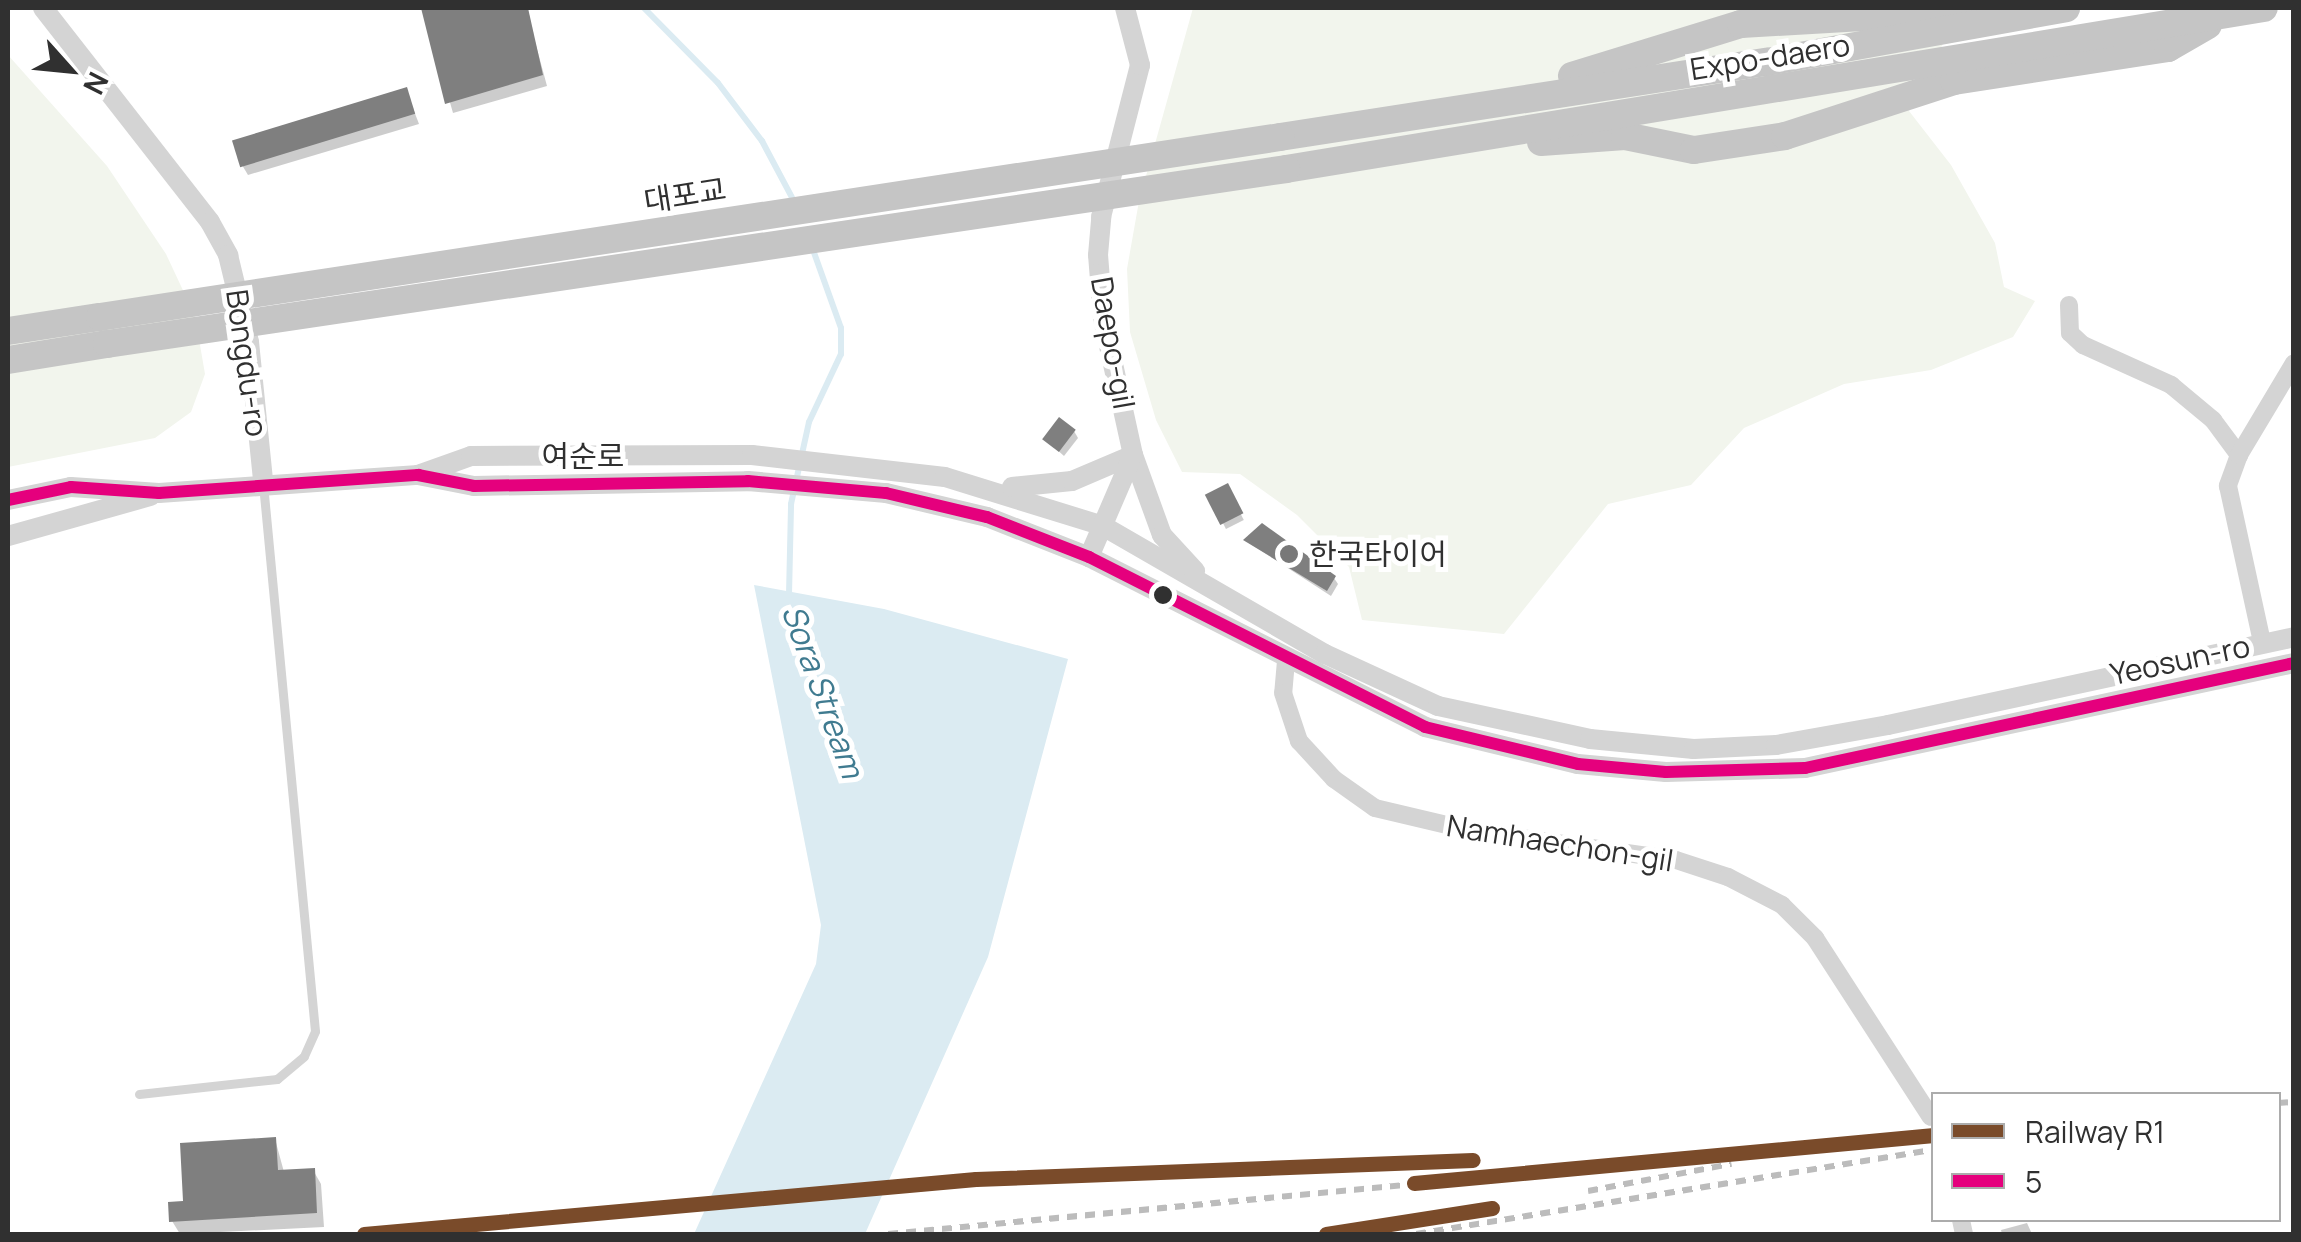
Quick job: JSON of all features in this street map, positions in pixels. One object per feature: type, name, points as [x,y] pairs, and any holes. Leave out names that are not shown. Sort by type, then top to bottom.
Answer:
[{"type":"highway","points":[[1404,132],[1742,24],[1992,8]]},
{"type":"highway","name":"Expo-daero","points":[[1286,169],[1404,132],[2066,8]]},
{"type":"highway","name":"Expo-daero","points":[[1280,137],[1404,132],[2264,8]]},
{"type":"highway","points":[[1404,132],[1625,136],[1710,149],[1784,136],[1954,81],[2168,48],[2225,15]]},
{"type":"highway","name":"대포교","points":[[8,331],[1280,137]]},
{"type":"highway","name":"대포교","points":[[8,360],[1286,169]]},
{"type":"street","name":"Bongdu-ro","points":[[44,8],[210,222],[228,255],[249,342],[263,481]]},
{"type":"street","name":"Daepo-gil","points":[[1125,8],[1140,64],[1098,255],[1103,318],[1133,455],[1162,535],[1223,596]]},
{"type":"street","points":[[2069,305],[2070,332],[2083,345],[2171,386],[2213,420],[2240,455]]},
{"type":"street","points":[[2262,642],[2228,486],[2240,455],[2294,363]]},
{"type":"street","name":"여순로","points":[[418,475],[470,456],[752,455],[831,459],[995,488]]},
{"type":"street","points":[[995,488],[1072,482],[1133,455]]},
{"type":"street","points":[[1090,557],[1133,455]]},
{"type":"street","name":"여순로","points":[[8,536],[159,493],[263,481],[418,475],[474,486],[748,480],[829,484],[938,504],[1041,536]]},
{"type":"street","name":"여순로","points":[[8,500],[71,487],[159,493]]},
{"type":"street","name":"Yeosun-ro","points":[[995,488],[1103,526],[1325,654],[1438,706],[1590,739],[1694,749],[1814,738],[2294,637]]},
{"type":"street","name":"Yeosun-ro","points":[[1041,536],[1090,557],[1286,661],[1426,727],[1498,748],[1578,764],[1754,774],[2294,662]]},
{"type":"street","name":"Namhaechon-gil","points":[[1286,661],[1283,693],[1300,740],[1334,779],[1375,808],[1472,831],[1676,860],[1728,877],[1782,906],[1814,938],[1931,1118]]},
{"type":"lane","points":[[139,1094],[278,1078],[304,1056],[314,1031],[263,481]]},
{"type":"shaded area","points":[[1193,8],[1961,8],[1909,111],[1951,165],[1995,243],[2004,287],[2035,301],[2013,337],[1931,370],[1844,384],[1744,428],[1691,485],[1608,504],[1504,634],[1362,620],[1349,567],[1297,515],[1240,474],[1182,472],[1156,420],[1130,332],[1127,269],[1139,201]]},
{"type":"shaded area","points":[[8,55],[107,166],[166,254],[195,316],[205,374],[191,412],[155,438],[8,467]]},
{"type":"water","points":[[754,585],[884,609],[1068,659],[988,957],[865,1234],[694,1234],[816,964],[821,925]]},
{"type":"building","points":[[421,8],[528,8],[543,75],[445,104]]},
{"type":"building","points":[[407,87],[415,114],[240,167],[232,141]]},
{"type":"building","points":[[1059,417],[1076,430],[1059,452],[1042,439]]},
{"type":"building","points":[[1228,483],[1243,513],[1220,525],[1205,495]]},
{"type":"building","points":[[1262,523],[1336,576],[1327,591],[1243,540]]},
{"type":"building","points":[[276,1137],[278,1170],[315,1168],[317,1213],[169,1222],[168,1202],[183,1201],[180,1143]]},
{"type":"waterway","name":"Sora Stream","points":[[644,8],[718,83],[762,141],[795,203]]},
{"type":"waterway","name":"Sora Stream","points":[[789,595],[791,504],[809,422],[841,354],[841,328],[812,247]]},
{"type":"railway","points":[[2281,1103],[2294,1102]]},
{"type":"railway","points":[[888,1234],[1931,1135]]},
{"type":"railway","points":[[1416,1234],[1925,1151]]},
{"type":"railway","points":[[364,1234],[976,1179],[1473,1160]]},
{"type":"railway","points":[[1588,1191],[1731,1164]]},
{"type":"railway","points":[[1326,1234],[1436,1217]]},
{"type":"rail line","name":"R1","points":[[1414,1183],[1931,1135]]},
{"type":"rail line","name":"R1","points":[[364,1234],[976,1179],[1473,1160]]},
{"type":"rail line","name":"R1","points":[[1326,1234],[1492,1208]]},
{"type":"transit line","name":"5","points":[[8,500],[71,487],[159,493],[418,475],[474,486],[748,481],[886,493],[987,517],[1089,557],[1425,727],[1578,764],[1666,772],[1805,768],[2294,663]]},
{"type":"place","name":"한국타이어","points":[[1289,554]]}]
